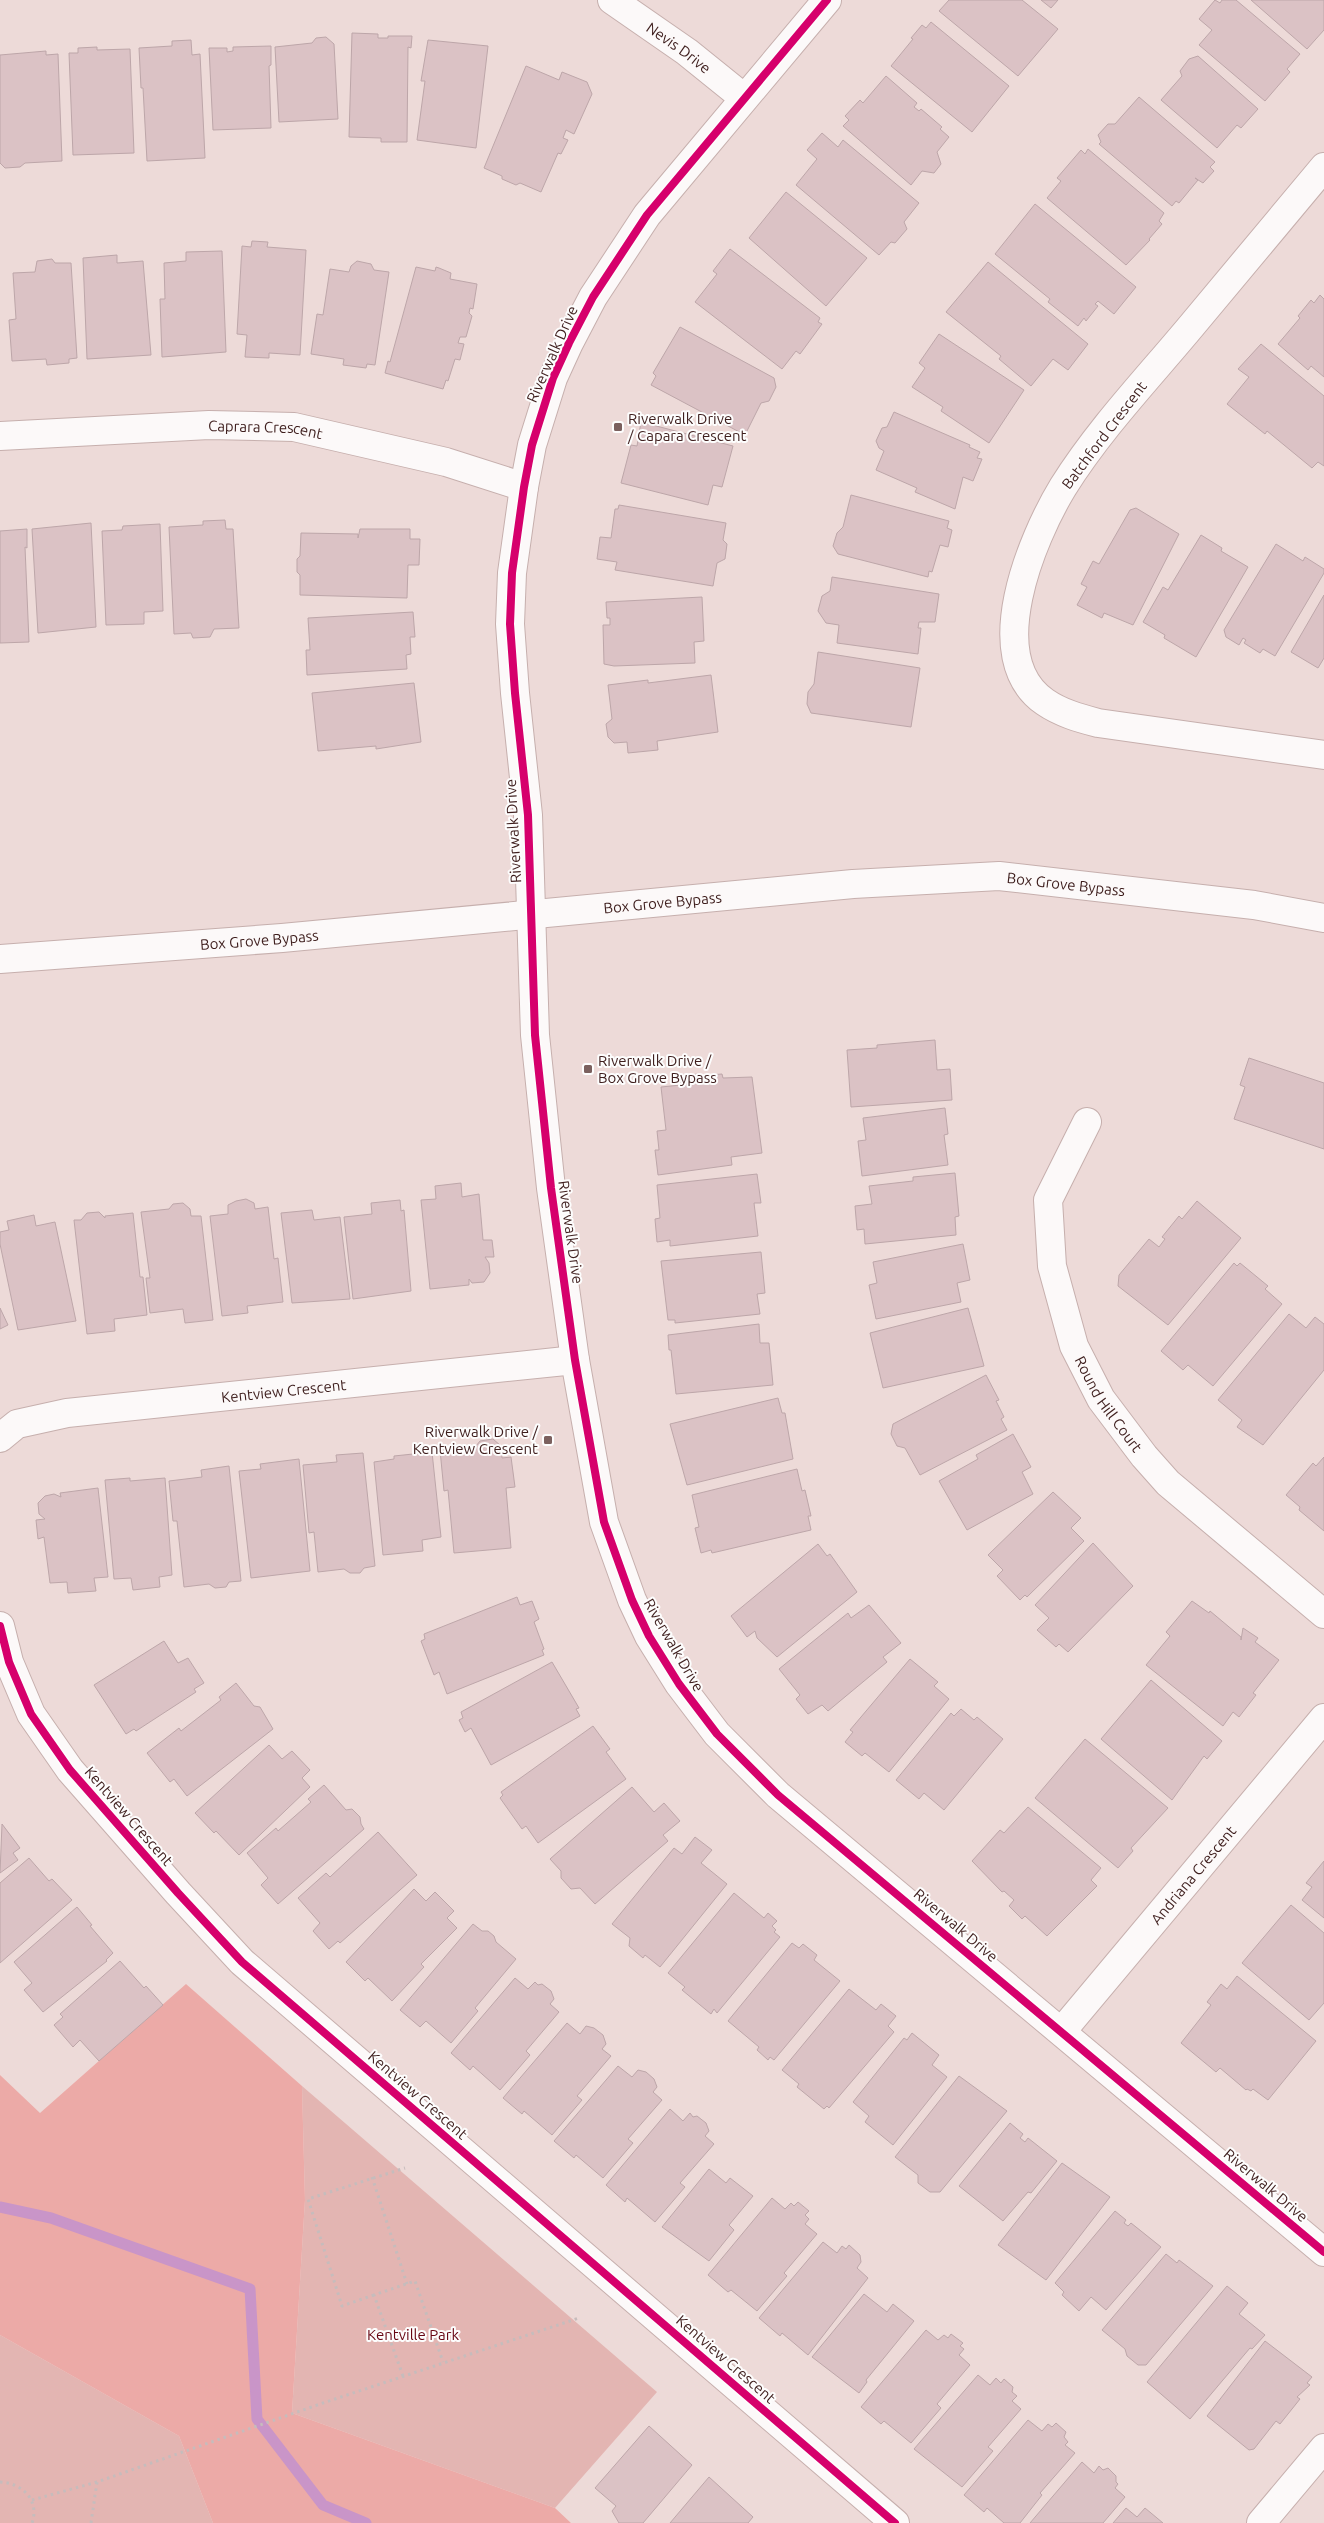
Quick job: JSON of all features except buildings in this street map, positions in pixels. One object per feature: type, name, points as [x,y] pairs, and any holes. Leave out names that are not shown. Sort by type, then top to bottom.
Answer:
[{"type":"street","name":"Nevis Drive","points":[[612,0],[687,52],[744,98]]},
{"type":"street","name":"Riverwalk Drive","points":[[827,0],[647,214],[593,297],[553,378],[541,411],[524,487],[512,573],[510,624],[528,815],[536,1035],[559,1256],[597,1489],[612,1550],[649,1636],[694,1706],[742,1761],[778,1795],[1324,2252]]},
{"type":"street","name":"Batchford Crescent","points":[[1324,167],[1114,417],[1063,487],[1038,536],[1021,582],[1014,620],[1016,660],[1027,683],[1044,701],[1070,716],[1098,723],[1324,755]]},
{"type":"street","name":"Caprara Crescent","points":[[0,436],[209,425],[294,427],[446,462],[524,487]]},
{"type":"street","name":"Box Grove Bypass","points":[[0,959],[282,938],[853,884],[999,876],[1254,905],[1324,918]]},
{"type":"street","name":"Round Hill Court","points":[[1087,1122],[1048,1200],[1052,1266],[1074,1346],[1101,1399],[1144,1456],[1168,1483],[1324,1614]]},
{"type":"street","name":"Kentview Crescent","points":[[0,1438],[17,1424],[67,1413],[491,1367],[575,1360]]},
{"type":"street","name":"Kentview Crescent","points":[[0,1626],[9,1662],[31,1714],[70,1770],[178,1893],[242,1962],[895,2523]]},
{"type":"street","name":"Andriana Crescent","points":[[1062,2031],[1324,1718]]},
{"type":"street","points":[[1261,2523],[1324,2448]]},
{"type":"path","points":[[405,2168],[308,2199],[342,2306],[416,2281],[443,2362]]},
{"type":"path","points":[[372,2177],[407,2284]]},
{"type":"path","points":[[374,2296],[403,2376]]},
{"type":"path","points":[[32,2500],[97,2482],[323,2402],[579,2318]]},
{"type":"path","points":[[0,2482],[18,2486],[26,2492],[32,2500],[34,2510],[32,2523]]},
{"type":"path","points":[[91,2523],[97,2482]]},
{"type":"green space","name":"Kentville Park","points":[[302,2086],[657,2392],[555,2508],[292,2413],[305,2200]]},
{"type":"green space","points":[[0,2335],[179,2436],[213,2523],[0,2523]]},
{"type":"shaded area","points":[[186,1984],[302,2086],[305,2200],[292,2413],[555,2508],[571,2523],[213,2523],[179,2436],[0,2335],[0,2075],[40,2113]]},
{"type":"waterway","points":[[0,2207],[51,2218],[250,2289],[257,2419],[323,2505],[366,2523]]},
{"type":"cycle path","points":[[827,0],[647,215],[593,297],[553,378],[532,445],[524,487],[512,573],[510,624],[528,815],[535,1035],[551,1188],[575,1360],[604,1522],[632,1600],[649,1636],[679,1684],[717,1734],[778,1795],[1324,2252]]},
{"type":"cycle path","points":[[0,1626],[9,1662],[31,1714],[70,1770],[178,1893],[242,1962],[895,2523]]},
{"type":"place","name":"Riverwalk Drive / Capara Crescent","points":[[618,427]]},
{"type":"place","name":"Riverwalk Drive / Box Grove Bypass","points":[[588,1069]]},
{"type":"place","name":"Riverwalk Drive / Kentview Crescent","points":[[548,1440]]}]
